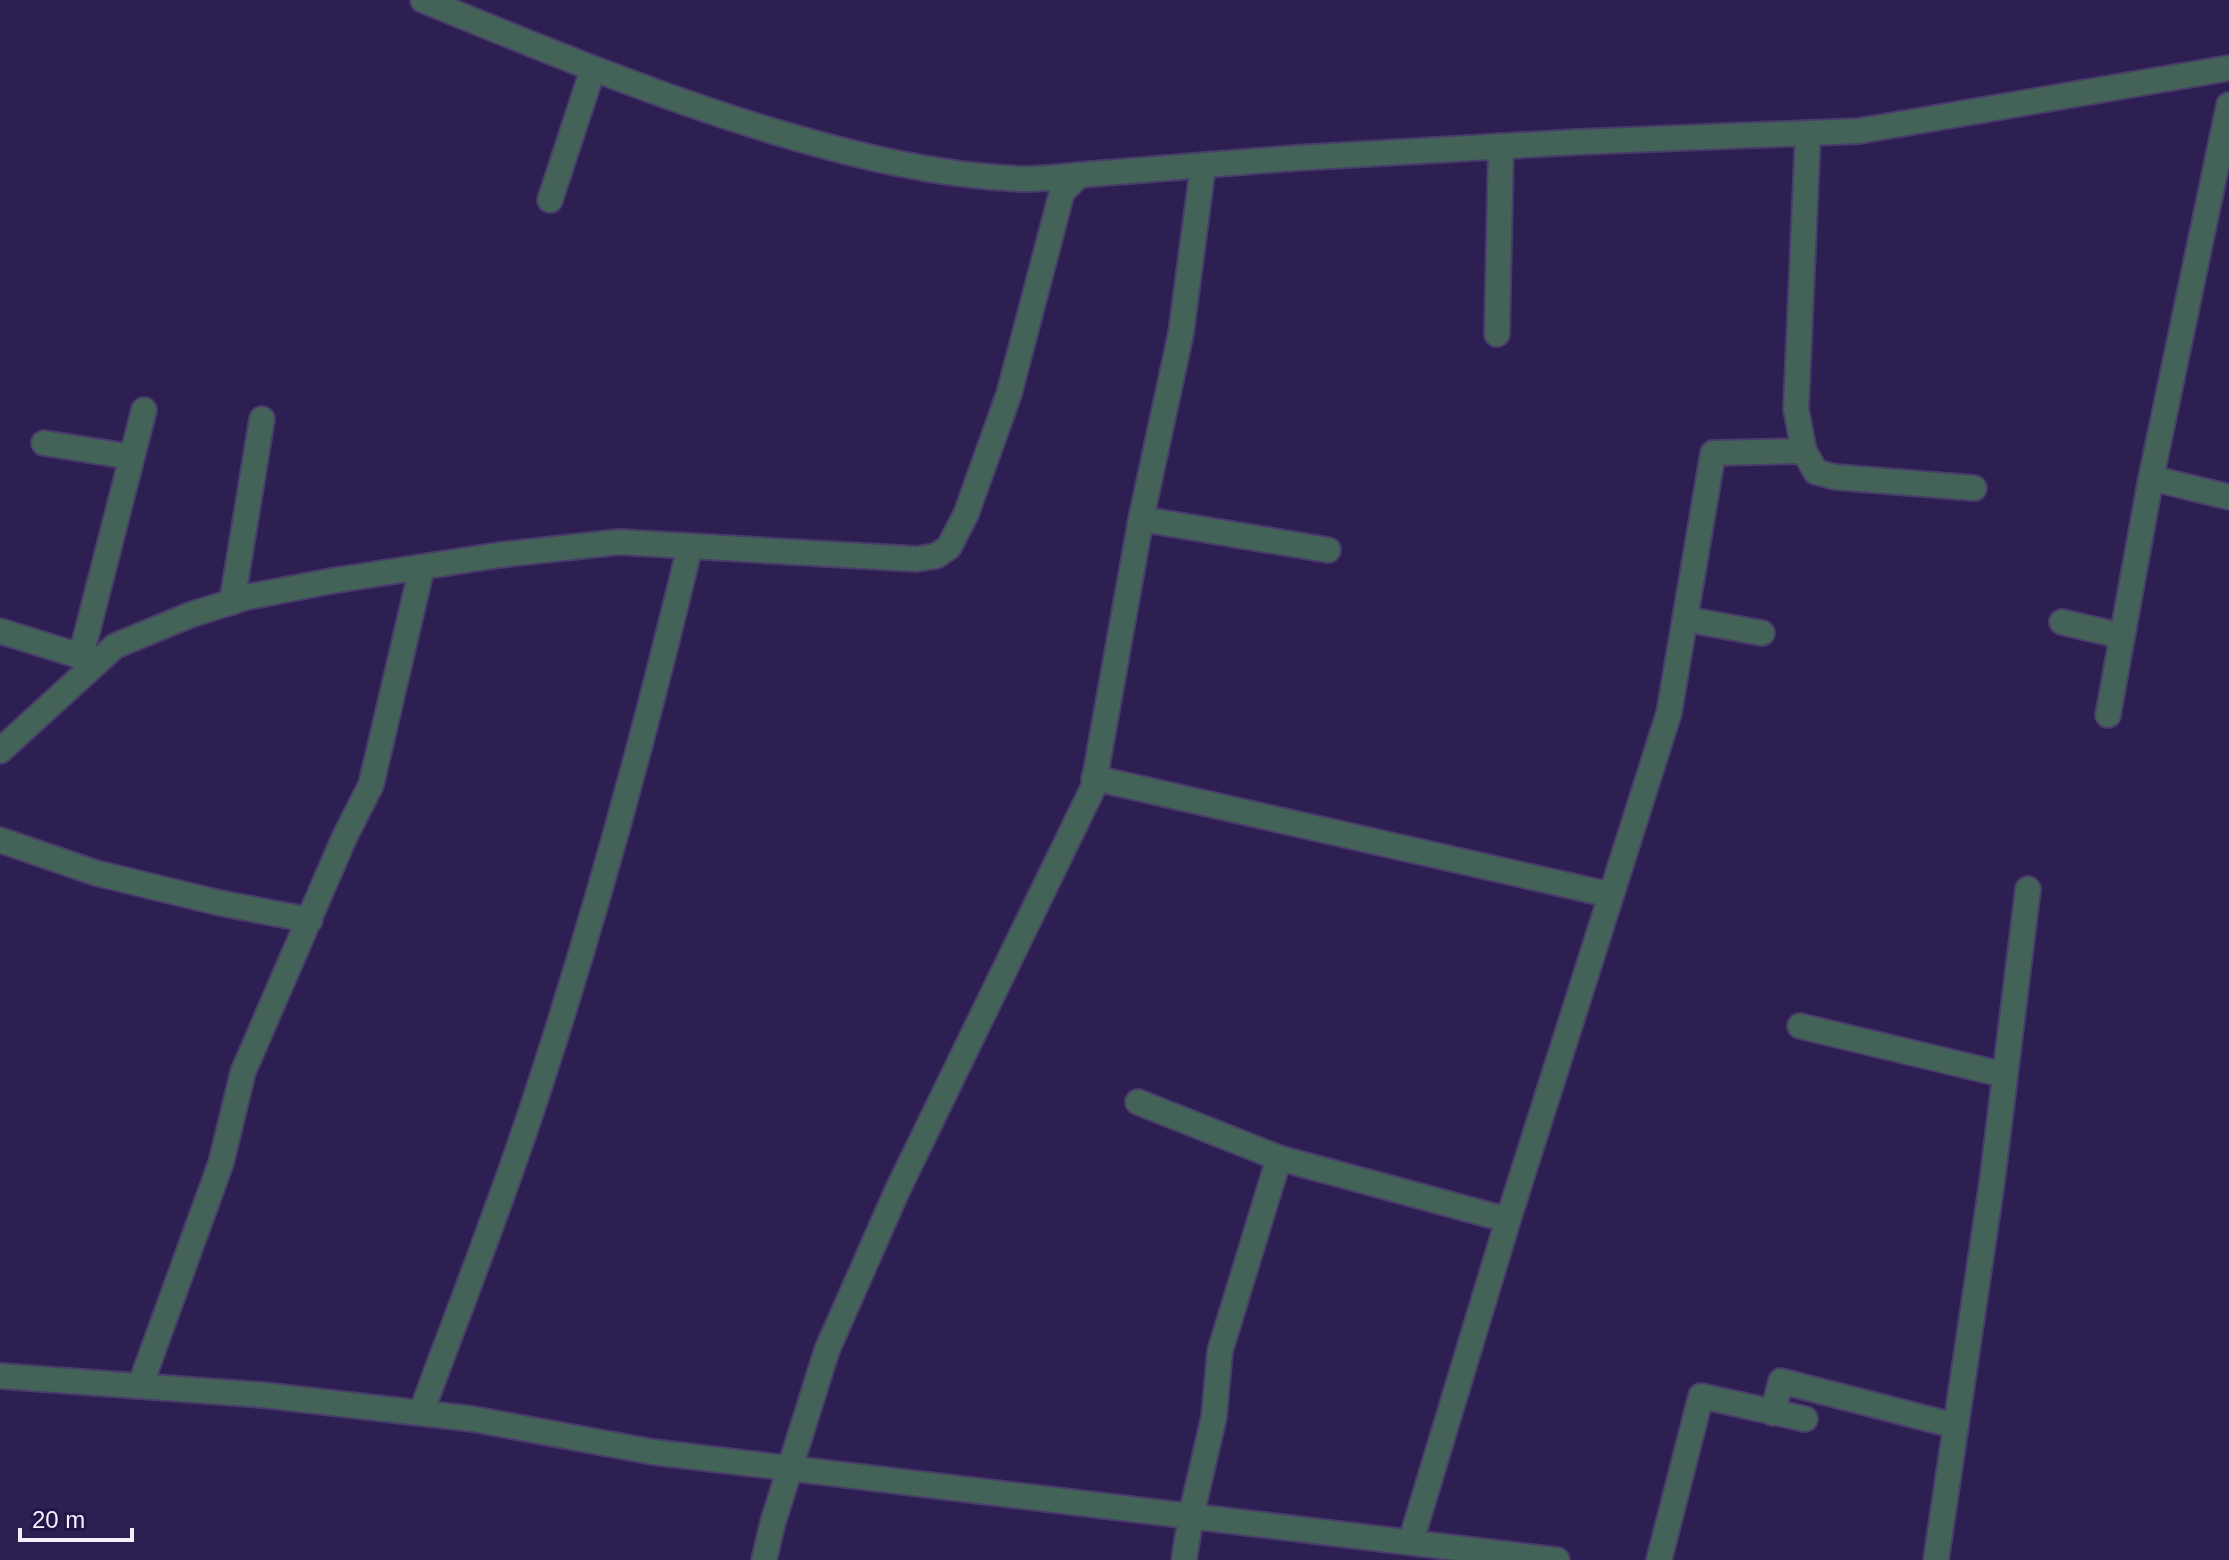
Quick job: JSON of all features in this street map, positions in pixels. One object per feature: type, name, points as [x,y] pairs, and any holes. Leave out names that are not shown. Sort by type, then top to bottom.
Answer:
[{"type":"street","points":[[423,0],[593,69],[708,111],[836,151],[940,172],[1026,179],[1501,146],[1859,131],[2229,68]]},
{"type":"street","points":[[550,200],[593,69]]},
{"type":"street","points":[[2108,715],[2151,478],[2218,216],[2229,105]]},
{"type":"street","points":[[1808,133],[1796,409],[1804,451],[1816,472],[1835,477],[1974,488]]},
{"type":"street","points":[[1497,334],[1501,146]]},
{"type":"street","points":[[764,1560],[827,1350],[898,1189],[1086,801],[1094,778],[1141,519],[1181,333],[1203,166]]},
{"type":"street","points":[[0,751],[90,658],[190,615],[232,602],[331,581],[570,546],[619,542],[916,559],[936,556],[949,547],[966,514],[1009,394],[1062,192],[1079,175]]},
{"type":"street","points":[[90,658],[144,410]]},
{"type":"street","points":[[232,602],[262,419]]},
{"type":"street","points":[[44,443],[132,457]]},
{"type":"street","points":[[1411,1541],[1508,1220],[1669,713],[1713,453],[1804,451]]},
{"type":"street","points":[[2151,478],[2229,497]]},
{"type":"street","points":[[1141,519],[1328,550]]},
{"type":"street","points":[[421,1413],[536,1098],[582,953],[656,687],[690,546]]},
{"type":"street","points":[[140,1386],[221,1163],[243,1072],[345,836],[371,785],[422,567]]},
{"type":"street","points":[[1685,619],[1762,633]]},
{"type":"street","points":[[2062,622],[2122,636]]},
{"type":"street","points":[[0,631],[90,658]]},
{"type":"street","points":[[1094,778],[1611,895]]},
{"type":"street","points":[[0,840],[96,873],[220,903],[310,920]]},
{"type":"street","points":[[1936,1560],[1992,1182],[2028,889]]},
{"type":"street","points":[[1800,1026],[2005,1075]]},
{"type":"street","points":[[1138,1102],[1279,1158],[1508,1220]]},
{"type":"street","points":[[1184,1560],[1214,1417],[1220,1351],[1279,1158]]},
{"type":"street","points":[[0,1376],[263,1395],[473,1419],[653,1452],[1411,1541],[1465,1554],[1557,1560]]},
{"type":"street","points":[[1773,1413],[1781,1381],[1956,1426]]},
{"type":"street","points":[[1659,1560],[1701,1396],[1805,1419]]}]
